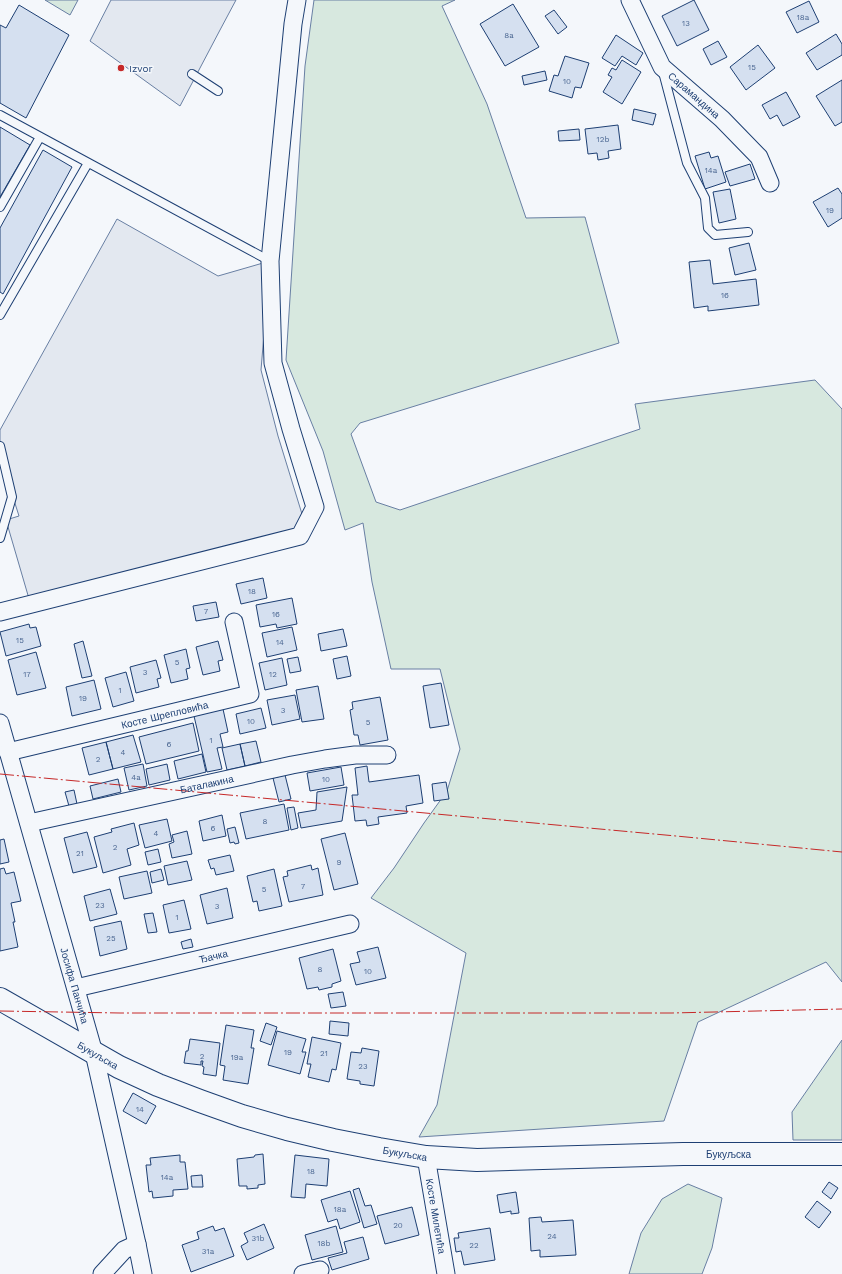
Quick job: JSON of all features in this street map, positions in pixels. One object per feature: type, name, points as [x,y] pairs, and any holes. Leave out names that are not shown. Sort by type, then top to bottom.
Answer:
[{"type":"main road","name":"Букуљска","points":[[0,999],[119,1067],[158,1085],[200,1101],[242,1116],[287,1129],[333,1140],[426,1158],[480,1160],[683,1154],[842,1154]]},
{"type":"street","points":[[0,612],[300,536],[315,507],[273,363],[270,261],[293,24],[297,0]]},
{"type":"street","name":"Сарамандина","points":[[630,0],[662,67],[722,119],[759,157],[770,183]]},
{"type":"street","name":"Косте Шрепловића","points":[[8,752],[250,694],[234,622]]},
{"type":"street","name":"Јосифа Панчића","points":[[0,723],[94,1053],[143,1274]]},
{"type":"street","name":"Баталакина","points":[[29,823],[292,765],[355,755],[387,755]]},
{"type":"street","name":"Ђачка","points":[[76,988],[350,924]]},
{"type":"street","name":"Косте Милетића","points":[[426,1158],[446,1274]]},
{"type":"street","points":[[102,1274],[124,1250],[137,1244]]},
{"type":"street","points":[[303,1274],[320,1270]]},
{"type":"lane","points":[[662,67],[687,163],[705,198],[708,228],[715,235],[748,232]]},
{"type":"lane","points":[[192,74],[218,91]]},
{"type":"lane","points":[[0,115],[270,261]]},
{"type":"lane","points":[[0,207],[40,137]]},
{"type":"lane","points":[[0,315],[88,163]]},
{"type":"lane","points":[[0,446],[12,497],[0,538]]},
{"type":"shaded area","points":[[45,0],[78,0],[70,15]]},
{"type":"shaded area","points":[[111,0],[236,0],[180,106],[90,41]]},
{"type":"shaded area","points":[[314,0],[455,0],[442,6],[487,104],[526,218],[585,217],[619,343],[360,423],[351,434],[376,502],[400,510],[640,429],[635,404],[815,380],[842,409],[842,982],[826,962],[698,1022],[664,1121],[419,1137],[437,1105],[466,953],[371,898],[394,868],[447,791],[460,749],[440,669],[391,669],[372,582],[363,523],[345,530],[323,451],[286,360],[305,66]]},
{"type":"shaded area","points":[[117,219],[218,276],[270,261],[261,370],[278,436],[302,514],[287,542],[32,609],[6,520],[19,516],[0,456],[0,430]]},
{"type":"shaded area","points":[[842,1040],[842,1140],[793,1140],[792,1112]]},
{"type":"shaded area","points":[[688,1184],[722,1198],[712,1248],[702,1274],[629,1274],[641,1233],[662,1199]]},
{"type":"building","points":[[694,0],[709,30],[677,46],[662,16]]},
{"type":"building","points":[[809,1],[819,22],[797,33],[786,12]]},
{"type":"building","points":[[513,4],[539,47],[505,66],[480,24]]},
{"type":"building","points":[[19,5],[69,35],[26,118],[0,103],[0,25],[6,28]]},
{"type":"building","points":[[554,10],[567,27],[558,34],[545,16]]},
{"type":"building","points":[[836,34],[842,44],[842,55],[817,70],[806,53]]},
{"type":"building","points":[[616,35],[643,53],[636,65],[622,56],[615,66],[602,58]]},
{"type":"building","points":[[718,41],[727,57],[711,65],[703,49]]},
{"type":"building","points":[[758,45],[775,68],[746,90],[730,67]]},
{"type":"building","points":[[565,56],[589,63],[581,88],[575,87],[572,98],[549,91],[554,75],[558,76]]},
{"type":"building","points":[[622,60],[641,72],[622,104],[603,92],[612,77],[608,75],[612,68],[616,70]]},
{"type":"building","points":[[545,71],[547,80],[524,85],[522,76]]},
{"type":"building","points":[[842,80],[842,122],[835,126],[816,96]]},
{"type":"building","points":[[786,92],[800,117],[783,126],[777,115],[770,119],[762,105]]},
{"type":"building","points":[[634,109],[656,114],[653,125],[632,120]]},
{"type":"building","points":[[618,125],[621,149],[608,151],[609,158],[598,160],[597,153],[588,154],[585,129]]},
{"type":"building","points":[[0,127],[30,145],[0,197]]},
{"type":"building","points":[[579,129],[580,140],[559,141],[558,131]]},
{"type":"building","points":[[43,150],[72,167],[3,294],[0,292],[0,228]]},
{"type":"building","points":[[709,152],[711,158],[718,156],[726,182],[705,189],[695,156]]},
{"type":"building","points":[[750,164],[755,179],[730,186],[725,172]]},
{"type":"building","points":[[838,188],[842,194],[842,218],[828,227],[813,202]]},
{"type":"building","points":[[730,189],[736,219],[719,223],[713,192]]},
{"type":"building","points":[[749,243],[756,270],[735,275],[729,248]]},
{"type":"building","points":[[710,260],[713,284],[756,279],[759,305],[708,311],[708,306],[694,308],[689,262]]},
{"type":"building","points":[[263,578],[267,598],[241,604],[236,584]]},
{"type":"building","points":[[292,598],[297,624],[277,628],[276,624],[260,627],[256,605]]},
{"type":"building","points":[[216,602],[219,617],[196,621],[193,606]]},
{"type":"building","points":[[29,624],[30,628],[36,627],[41,646],[6,656],[0,632]]},
{"type":"building","points":[[292,627],[297,650],[267,657],[262,633]]},
{"type":"building","points":[[343,629],[347,646],[321,651],[318,634]]},
{"type":"building","points":[[83,641],[92,676],[82,678],[74,644]]},
{"type":"building","points":[[218,641],[223,660],[218,661],[220,671],[203,675],[196,647]]},
{"type":"building","points":[[186,649],[190,668],[186,669],[188,679],[171,683],[164,655]]},
{"type":"building","points":[[36,652],[46,688],[17,695],[8,660]]},
{"type":"building","points":[[347,656],[351,676],[337,679],[333,659]]},
{"type":"building","points":[[298,657],[301,671],[290,673],[287,659]]},
{"type":"building","points":[[282,658],[287,685],[265,690],[259,663]]},
{"type":"building","points":[[156,660],[161,678],[157,679],[159,687],[136,693],[130,667]]},
{"type":"building","points":[[126,672],[134,701],[113,707],[105,678]]},
{"type":"building","points":[[94,680],[101,709],[72,716],[66,687]]},
{"type":"building","points":[[441,683],[449,725],[430,728],[423,686]]},
{"type":"building","points":[[318,686],[324,719],[302,722],[296,690]]},
{"type":"building","points":[[295,695],[300,719],[272,725],[267,700]]},
{"type":"building","points":[[380,697],[388,740],[360,745],[358,735],[354,735],[350,710],[353,709],[352,702]]},
{"type":"building","points":[[261,708],[266,728],[240,734],[236,714]]},
{"type":"building","points":[[223,709],[228,732],[220,734],[223,747],[217,748],[222,769],[207,772],[194,716]]},
{"type":"building","points":[[193,723],[199,751],[146,764],[139,737]]},
{"type":"building","points":[[133,735],[141,762],[113,769],[106,742]]},
{"type":"building","points":[[256,741],[261,762],[245,766],[240,744]]},
{"type":"building","points":[[106,742],[113,769],[89,775],[82,748]]},
{"type":"building","points":[[240,744],[245,766],[227,770],[222,748]]},
{"type":"building","points":[[202,754],[206,772],[178,779],[174,761]]},
{"type":"building","points":[[143,764],[147,786],[129,790],[124,768]]},
{"type":"building","points":[[167,764],[170,780],[149,785],[146,769]]},
{"type":"building","points":[[367,766],[369,782],[419,775],[423,803],[406,806],[407,813],[378,817],[379,824],[367,826],[366,820],[355,821],[352,795],[358,795],[355,768]]},
{"type":"building","points":[[341,767],[344,785],[310,791],[307,773]]},
{"type":"building","points":[[285,775],[291,799],[279,802],[273,778]]},
{"type":"building","points":[[118,779],[121,792],[93,799],[90,786]]},
{"type":"building","points":[[446,782],[449,799],[434,801],[432,784]]},
{"type":"building","points":[[347,787],[342,821],[301,828],[298,813],[316,810],[317,792]]},
{"type":"building","points":[[74,790],[77,804],[69,806],[65,792]]},
{"type":"building","points":[[284,804],[289,830],[246,839],[240,813]]},
{"type":"building","points":[[294,807],[298,828],[291,830],[287,808]]},
{"type":"building","points":[[222,815],[226,836],[203,841],[199,821]]},
{"type":"building","points":[[167,819],[172,841],[145,848],[139,825]]},
{"type":"building","points":[[134,823],[139,845],[127,849],[131,865],[103,873],[94,837],[112,832],[111,829]]},
{"type":"building","points":[[235,827],[239,843],[235,844],[234,842],[230,843],[227,829]]},
{"type":"building","points":[[187,831],[192,854],[172,858],[169,844],[174,842],[172,835]]},
{"type":"building","points":[[87,832],[97,867],[73,873],[64,838]]},
{"type":"building","points":[[345,833],[358,884],[334,890],[321,839]]},
{"type":"building","points":[[4,839],[9,862],[0,864],[0,840]]},
{"type":"building","points":[[158,849],[161,862],[148,865],[145,852]]},
{"type":"building","points":[[230,855],[234,871],[216,875],[214,868],[211,869],[208,860]]},
{"type":"building","points":[[187,861],[192,880],[168,885],[164,866]]},
{"type":"building","points":[[311,865],[312,870],[318,868],[323,895],[289,902],[283,877],[288,876],[287,871]]},
{"type":"building","points":[[4,868],[6,874],[14,872],[21,901],[11,903],[18,947],[0,951],[0,869]]},
{"type":"building","points":[[161,869],[164,880],[152,883],[150,872]]},
{"type":"building","points":[[274,869],[282,906],[259,911],[257,901],[253,902],[247,876]]},
{"type":"building","points":[[147,871],[152,893],[124,899],[119,877]]},
{"type":"building","points":[[227,888],[233,918],[207,924],[200,895]]},
{"type":"building","points":[[110,889],[117,914],[90,921],[84,896]]},
{"type":"building","points":[[184,900],[191,929],[169,933],[163,905]]},
{"type":"building","points":[[153,913],[157,932],[148,933],[144,914]]},
{"type":"building","points":[[121,921],[127,949],[100,956],[94,927]]},
{"type":"building","points":[[191,939],[193,947],[183,949],[181,942]]},
{"type":"building","points":[[378,947],[386,978],[356,985],[350,964],[360,962],[357,952]]},
{"type":"building","points":[[333,949],[341,981],[332,984],[332,987],[319,990],[318,987],[307,989],[299,958]]},
{"type":"building","points":[[343,992],[346,1006],[331,1008],[328,994]]},
{"type":"building","points":[[330,1021],[349,1023],[348,1036],[329,1034]]},
{"type":"building","points":[[266,1023],[277,1027],[271,1045],[260,1041]]},
{"type":"building","points":[[226,1025],[254,1030],[251,1048],[254,1048],[248,1084],[223,1080],[225,1066],[220,1065]]},
{"type":"building","points":[[277,1031],[306,1039],[302,1052],[306,1052],[300,1074],[268,1065]]},
{"type":"building","points":[[312,1037],[341,1043],[336,1070],[332,1069],[329,1082],[308,1077],[311,1064],[307,1064]]},
{"type":"building","points":[[190,1039],[220,1043],[216,1076],[203,1074],[203,1061],[201,1061],[201,1065],[184,1063]]},
{"type":"building","points":[[362,1048],[379,1051],[374,1086],[360,1084],[360,1081],[347,1079],[351,1052],[361,1053]]},
{"type":"building","points":[[133,1093],[156,1106],[146,1124],[123,1111]]},
{"type":"building","points":[[263,1154],[265,1184],[258,1185],[258,1188],[247,1189],[247,1186],[239,1186],[237,1159],[254,1157],[255,1155]]},
{"type":"building","points":[[180,1155],[180,1162],[185,1162],[188,1189],[173,1190],[173,1196],[153,1198],[152,1191],[149,1192],[146,1165],[151,1165],[150,1158]]},
{"type":"building","points":[[295,1155],[329,1159],[327,1186],[306,1184],[305,1198],[291,1197]]},
{"type":"building","points":[[202,1175],[203,1187],[192,1187],[191,1176]]},
{"type":"building","points":[[829,1182],[838,1188],[831,1199],[822,1192]]},
{"type":"building","points":[[359,1188],[365,1206],[371,1205],[377,1224],[364,1228],[353,1190]]},
{"type":"building","points":[[350,1191],[360,1222],[340,1229],[337,1219],[328,1222],[321,1200]]},
{"type":"building","points":[[516,1192],[519,1213],[511,1214],[511,1211],[500,1213],[497,1195]]},
{"type":"building","points":[[817,1201],[831,1212],[819,1228],[805,1217]]},
{"type":"building","points":[[412,1207],[419,1235],[385,1244],[377,1216]]},
{"type":"building","points":[[541,1217],[542,1222],[573,1220],[576,1255],[540,1257],[540,1250],[531,1251],[529,1218]]},
{"type":"building","points":[[264,1224],[274,1248],[247,1260],[241,1246],[248,1242],[244,1233]]},
{"type":"building","points":[[213,1226],[215,1231],[224,1228],[234,1256],[191,1272],[182,1245],[199,1239],[197,1232]]},
{"type":"building","points":[[336,1226],[343,1252],[312,1260],[305,1235]]},
{"type":"building","points":[[490,1228],[495,1260],[464,1265],[461,1251],[456,1252],[454,1238],[459,1238],[458,1233]]},
{"type":"building","points":[[363,1237],[369,1259],[332,1270],[328,1258],[347,1253],[344,1242]]},
{"type":"power","points":[[0,774],[842,852]]},
{"type":"power","points":[[0,1011],[120,1013],[672,1013],[842,1009]]},
{"type":"place","name":"Izvor","points":[[121,68]]}]
